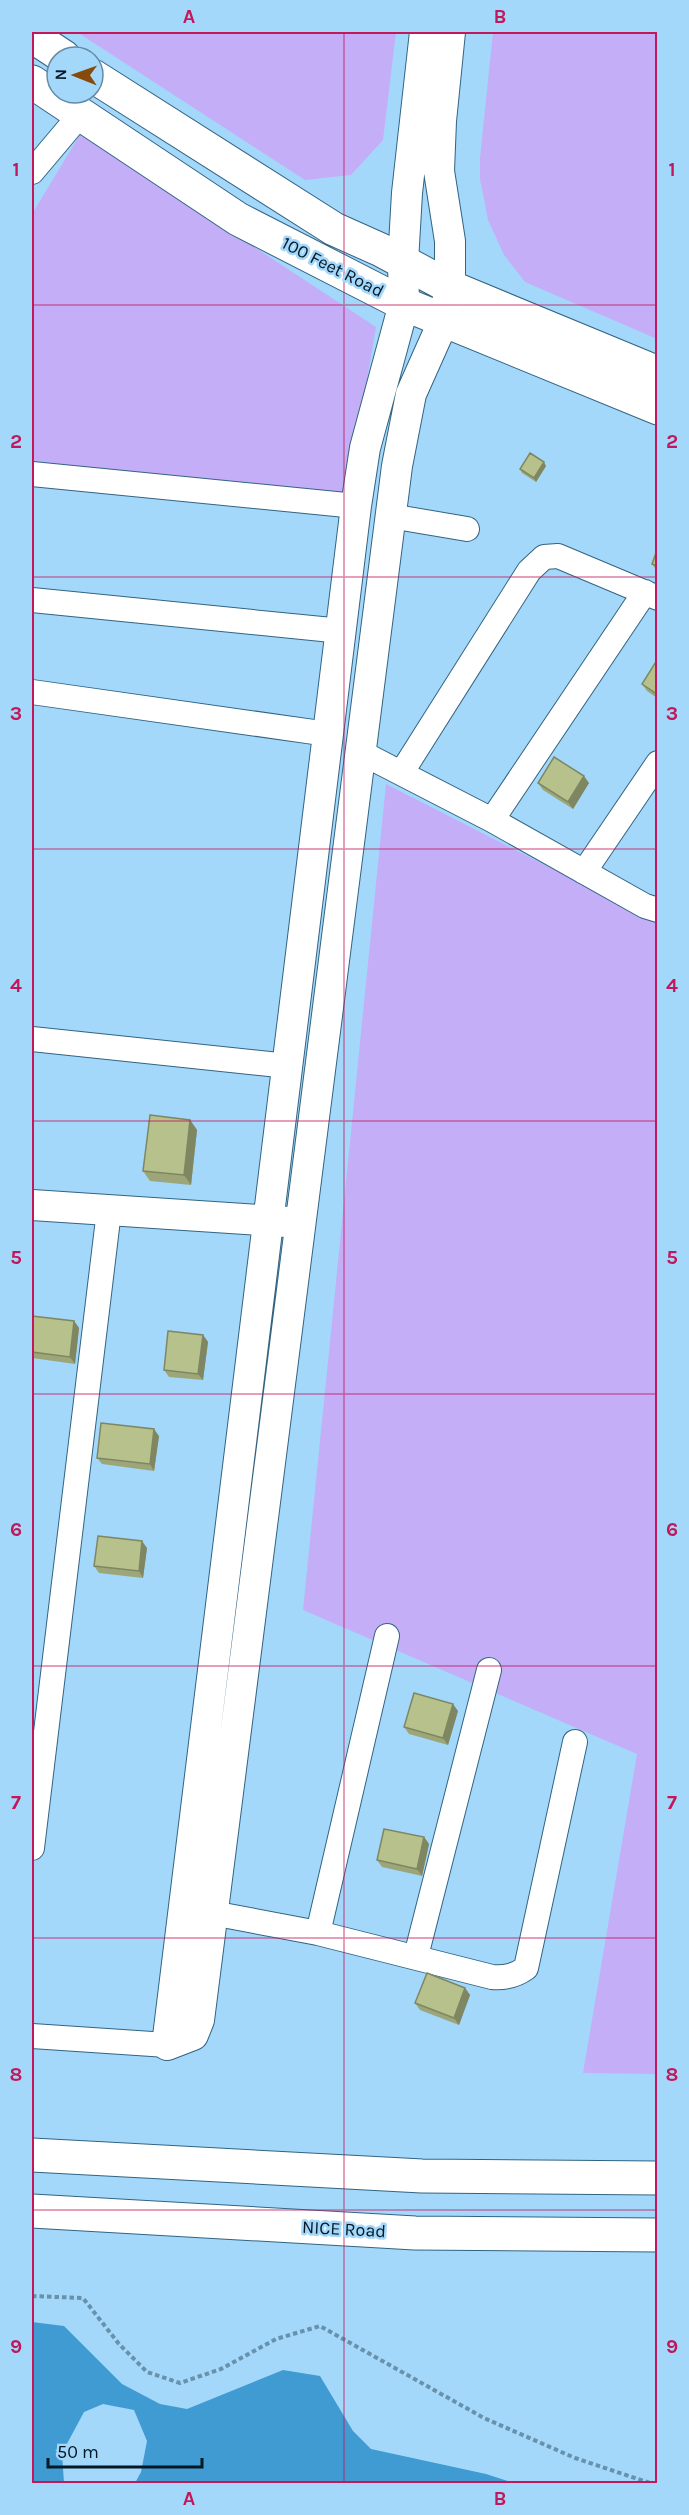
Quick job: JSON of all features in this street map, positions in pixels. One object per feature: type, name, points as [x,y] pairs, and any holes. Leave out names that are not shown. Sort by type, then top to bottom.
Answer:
[{"type":"main road","points":[[32,36],[46,45]]},
{"type":"main road","name":"100 Feet Road","points":[[32,82],[237,219],[404,304],[657,408]]},
{"type":"main road","name":"100 Feet Road","points":[[105,84],[334,229],[450,287],[657,373]]},
{"type":"main road","points":[[32,2155],[422,2176],[657,2178]]},
{"type":"main road","name":"NICE Road","points":[[32,2211],[415,2233],[657,2235]]},
{"type":"street","points":[[167,2045],[356,506],[365,448],[404,304],[407,193],[424,32]]},
{"type":"street","points":[[32,2036],[167,2045],[193,2036],[199,2020],[390,516],[403,427],[411,394],[444,320],[450,287],[450,241],[440,171],[441,121],[450,32]]},
{"type":"street","points":[[32,172],[80,115]]},
{"type":"street","points":[[32,474],[356,506]]},
{"type":"street","points":[[390,516],[467,529]]},
{"type":"street","points":[[402,772],[529,571],[544,557],[558,556],[651,595],[492,820]]},
{"type":"street","points":[[32,600],[342,631]]},
{"type":"street","points":[[32,692],[328,734]]},
{"type":"street","points":[[360,752],[492,820],[645,906],[657,910]]},
{"type":"street","points":[[584,872],[657,763]]},
{"type":"street","points":[[32,1039],[288,1066]]},
{"type":"street","points":[[32,1204],[301,1223]]},
{"type":"street","points":[[32,1848],[109,1211]]},
{"type":"street","points":[[318,1933],[387,1636]]},
{"type":"street","points":[[416,1956],[489,1670]]},
{"type":"street","points":[[212,1913],[318,1933],[499,1978],[510,1977],[526,1968],[575,1742]]},
{"type":"path","points":[[32,2296],[83,2298],[119,2343],[147,2372],[180,2383],[221,2369],[276,2339],[321,2326],[484,2418],[575,2458],[653,2484]]},
{"type":"shaded area","points":[[77,32],[396,32],[383,140],[351,175],[305,180],[105,50],[105,45],[97,45]]},
{"type":"shaded area","points":[[493,32],[657,32],[657,339],[525,282],[504,255],[488,220],[480,179],[480,158]]},
{"type":"shaded area","points":[[81,133],[376,327],[347,497],[32,462],[32,214]]},
{"type":"shaded area","points":[[386,784],[657,922],[657,2074],[583,2073],[637,1754],[303,1610]]},
{"type":"water","points":[[32,2322],[64,2326],[122,2384],[160,2404],[187,2409],[283,2370],[320,2376],[353,2431],[371,2449],[486,2474],[514,2483],[135,2483],[141,2472],[147,2441],[134,2410],[103,2404],[84,2412],[62,2453],[64,2483],[32,2483]]},
{"type":"building","points":[[530,453],[544,462],[534,478],[520,469]]},
{"type":"building","points":[[657,550],[657,566],[652,564]]},
{"type":"building","points":[[657,660],[657,694],[642,684]]},
{"type":"building","points":[[554,757],[584,776],[568,802],[538,783]]},
{"type":"building","points":[[150,1115],[190,1120],[184,1175],[143,1171]]},
{"type":"building","points":[[32,1316],[74,1321],[70,1357],[32,1352]]},
{"type":"building","points":[[168,1331],[203,1335],[198,1374],[164,1370]]},
{"type":"building","points":[[101,1423],[154,1429],[150,1464],[97,1458]]},
{"type":"building","points":[[98,1536],[142,1541],[139,1571],[94,1566]]},
{"type":"building","points":[[414,1693],[453,1704],[443,1738],[404,1727]]},
{"type":"building","points":[[384,1829],[424,1837],[417,1869],[377,1860]]},
{"type":"building","points":[[427,1973],[465,1988],[454,2018],[415,2003]]}]
